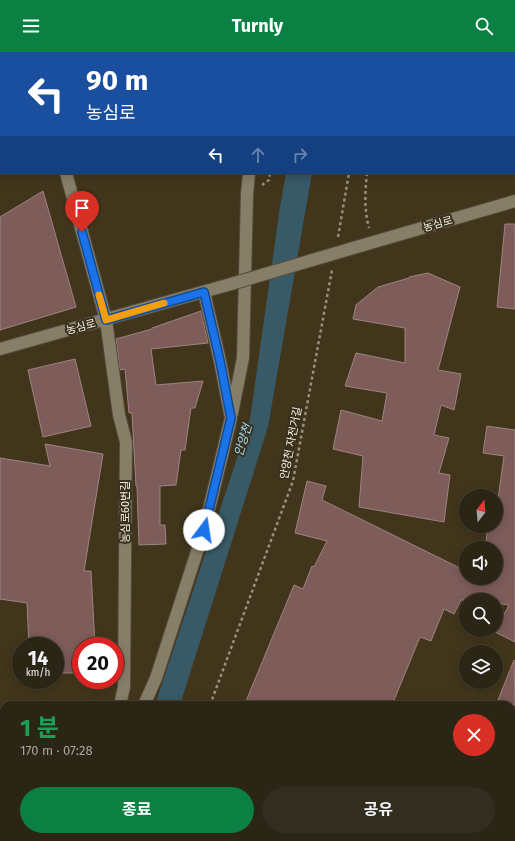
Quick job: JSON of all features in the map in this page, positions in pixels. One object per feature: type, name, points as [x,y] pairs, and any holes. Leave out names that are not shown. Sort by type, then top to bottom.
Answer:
[{"type":"street","name":"농심로60번길","points":[[66,174],[106,320],[119,415],[126,442],[124,686],[121,701]]},
{"type":"street","points":[[146,701],[156,678],[204,530],[231,418],[243,358],[247,194],[249,174]]},
{"type":"street","name":"농심로","points":[[0,350],[515,201]]},
{"type":"street","points":[[204,292],[231,418]]},
{"type":"path","points":[[337,240],[349,174]]},
{"type":"path","points":[[366,174],[366,215],[373,243]]},
{"type":"path","name":"안양천 자전거길","points":[[211,701],[293,481],[333,263]]},
{"type":"shaded area","points":[[0,174],[515,174],[515,701],[0,701]]},
{"type":"water","points":[[286,174],[312,174],[268,427],[181,701],[156,701],[250,419]]},
{"type":"building","points":[[43,191],[76,307],[0,330],[0,217]]},
{"type":"building","points":[[505,224],[515,224],[515,309],[497,307]]},
{"type":"building","points":[[428,273],[460,287],[438,370],[461,374],[454,410],[441,405],[434,435],[449,438],[439,473],[450,475],[444,522],[359,507],[363,456],[333,449],[341,410],[382,421],[387,393],[345,386],[356,353],[405,363],[405,328],[353,319],[356,305],[378,287],[409,277]]},
{"type":"building","points":[[201,311],[208,343],[151,349],[156,385],[203,381],[195,408],[191,408],[185,450],[181,450],[176,485],[160,486],[160,525],[165,525],[166,544],[139,545],[132,413],[129,413],[125,369],[120,370],[116,339],[152,329]]},
{"type":"building","points":[[75,359],[91,426],[43,437],[28,370]]},
{"type":"building","points":[[487,426],[515,430],[515,642],[503,636],[503,617],[509,605],[503,604],[503,593],[459,593],[459,604],[454,614],[444,609],[431,641],[420,637],[394,701],[246,701],[294,585],[303,589],[312,566],[314,567],[327,541],[295,533],[307,481],[326,486],[322,500],[459,568],[459,585],[503,585],[503,541],[486,541],[487,533],[503,533],[503,489],[499,489],[504,456],[483,453]]},
{"type":"building","points":[[45,444],[103,454],[84,571],[91,571],[95,637],[72,637],[72,673],[64,673],[64,637],[29,637],[27,603],[0,599],[0,458],[50,466]]},
{"type":"building","points":[[514,660],[515,701],[498,701]]},
{"type":"slow traffic","points":[[99,295],[106,320],[164,303]]},
{"type":"route","points":[[82,232],[106,320],[204,292],[231,418],[204,530]]},
{"type":"water label","name":"안양천","points":[[243,440]]}]
